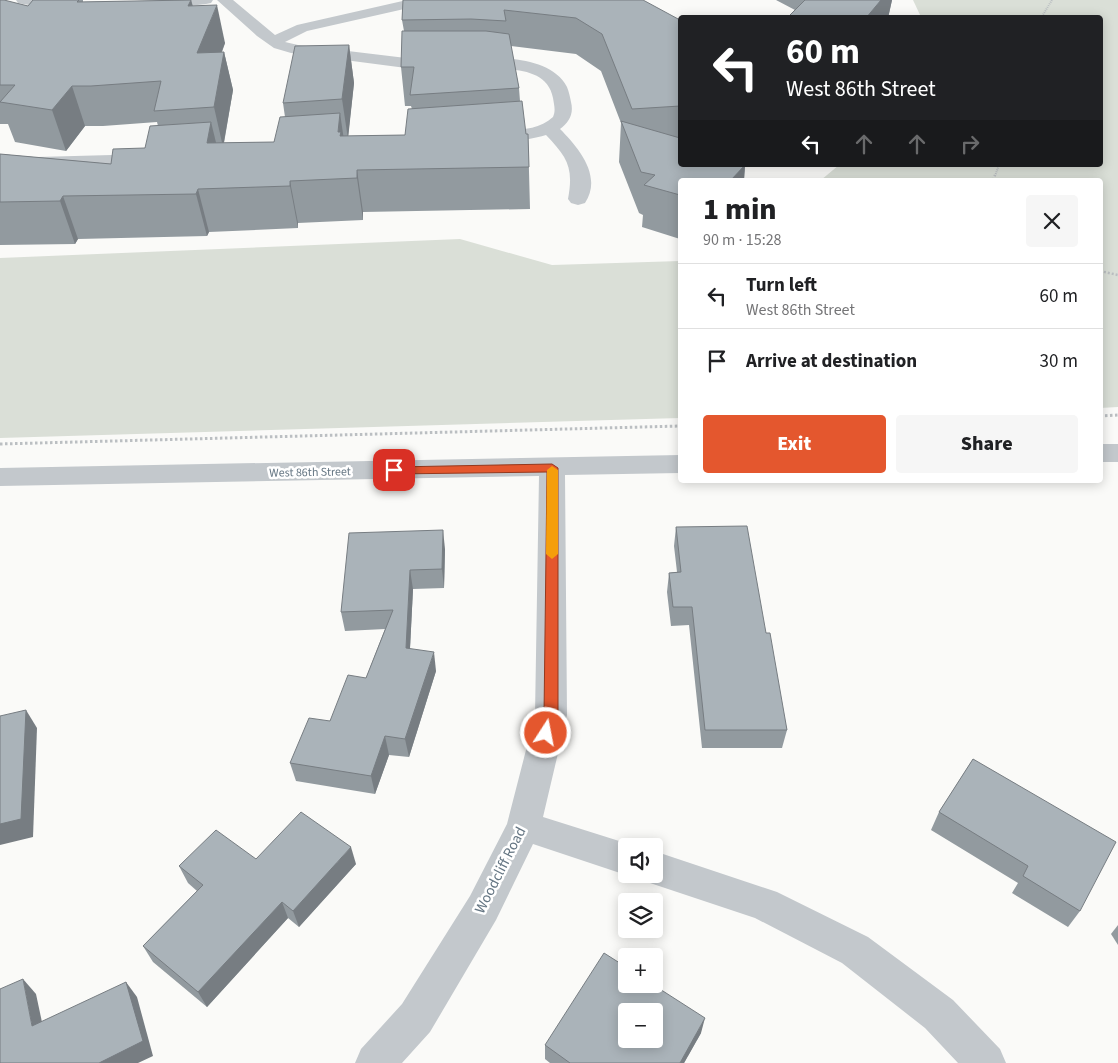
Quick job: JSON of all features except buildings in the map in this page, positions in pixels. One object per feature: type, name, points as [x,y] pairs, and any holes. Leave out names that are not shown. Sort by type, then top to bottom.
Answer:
[{"type":"street","points":[[141,8],[206,0]]},
{"type":"street","points":[[224,0],[274,41],[280,45],[297,50],[406,63],[493,62],[514,64],[533,69],[547,76],[558,85],[564,110],[561,120],[549,128],[528,134],[478,137]]},
{"type":"street","points":[[274,41],[302,28],[413,3],[436,0]]},
{"type":"street","points":[[15,16],[30,1],[81,8]]},
{"type":"street","points":[[549,128],[572,152],[579,166],[582,181],[578,199]]},
{"type":"street","points":[[0,164],[91,163],[170,159]]},
{"type":"street","points":[[1103,453],[1118,453]]},
{"type":"street","name":"West 86th Street","points":[[0,477],[552,468],[678,464]]},
{"type":"street","name":"Woodcliff Road","points":[[375,1063],[416,1018],[483,908],[524,826],[551,715],[552,468]]},
{"type":"street","points":[[524,826],[618,856]]},
{"type":"street","points":[[663,871],[764,904],[855,950],[939,1014],[986,1063]]},
{"type":"path","points":[[1044,15],[1052,0]]},
{"type":"path","points":[[1103,272],[1118,276]]},
{"type":"path","points":[[1103,416],[1118,415]]},
{"type":"path","points":[[0,444],[678,426]]},
{"type":"shaded area","points":[[913,0],[1118,0],[1118,407],[1103,408],[1103,178],[823,178],[837,167],[1103,167],[1103,15],[920,15]]},
{"type":"shaded area","points":[[460,239],[552,265],[678,261],[678,418],[0,438],[0,258]]},
{"type":"slow traffic","points":[[552,470],[552,554]]},
{"type":"route","points":[[394,470],[552,468],[551,715],[546,733]]}]
